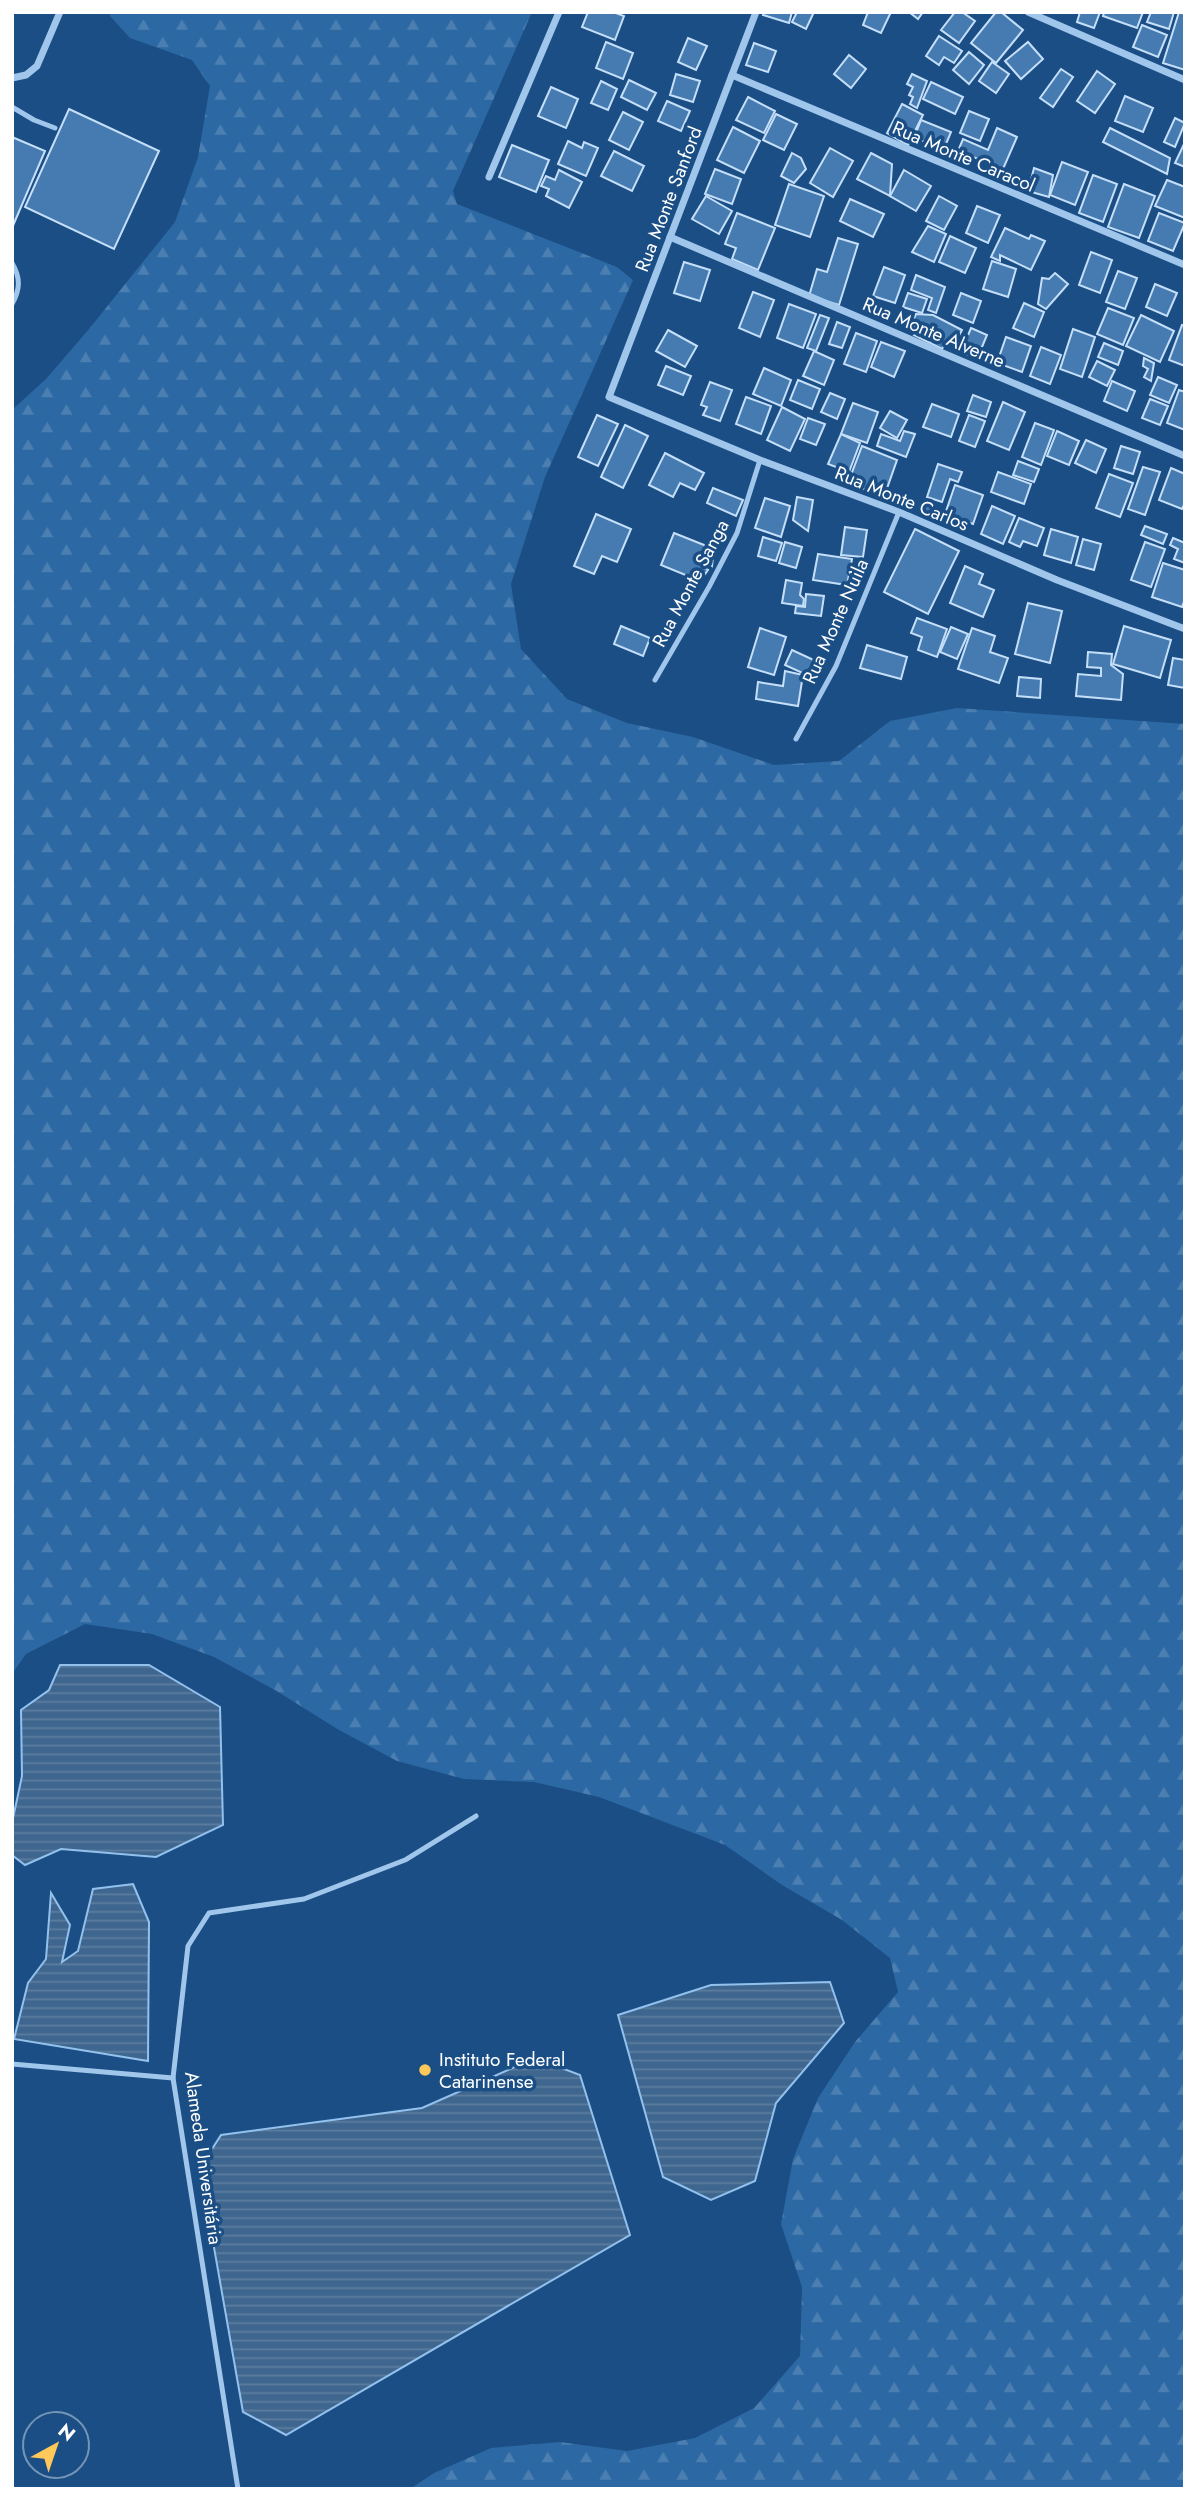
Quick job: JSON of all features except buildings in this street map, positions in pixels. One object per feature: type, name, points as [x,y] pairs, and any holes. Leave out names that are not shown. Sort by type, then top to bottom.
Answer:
[{"type":"street","points":[[12,78],[26,75],[37,66],[60,12]]},
{"type":"street","points":[[489,177],[559,12]]},
{"type":"street","name":"Rua Monte Sanford","points":[[609,397],[756,12]]},
{"type":"street","points":[[1028,12],[1185,79]]},
{"type":"street","name":"Rua Monte Caracol","points":[[732,75],[1185,265]]},
{"type":"street","name":"Rua Monte Alverne","points":[[670,237],[1185,456]]},
{"type":"street","name":"Rua Monte Carlos","points":[[609,397],[760,460],[899,512],[1057,580],[1185,629]]},
{"type":"lane","points":[[12,107],[55,128]]},
{"type":"lane","points":[[12,263],[19,285],[12,304]]},
{"type":"lane","name":"Rua Monte Sanga","points":[[655,680],[737,533],[760,460]]},
{"type":"lane","name":"Rua Monte Nuila","points":[[796,739],[836,666],[899,512]]},
{"type":"lane","name":"Alameda Universitária","points":[[238,2489],[173,2078],[188,1946],[209,1913],[303,1899],[405,1860],[476,1816]]},
{"type":"lane","points":[[12,2064],[173,2078]]},
{"type":"green space","points":[[110,12],[532,12],[453,191],[457,204],[617,267],[633,280],[545,477],[511,584],[521,649],[567,699],[627,723],[693,737],[774,765],[839,761],[890,721],[957,708],[1185,724],[1185,2489],[410,2489],[434,2473],[491,2448],[560,2442],[627,2451],[695,2438],[754,2408],[800,2356],[802,2287],[781,2224],[793,2159],[818,2098],[855,2042],[898,1992],[890,1958],[842,1920],[782,1885],[725,1845],[599,1797],[534,1782],[464,1779],[397,1761],[214,1657],[152,1634],[85,1624],[26,1654],[12,1674],[12,410],[46,379],[175,222],[198,157],[210,86],[192,60],[130,38],[110,16]]},
{"type":"shaded area","points":[[60,1665],[149,1665],[220,1707],[223,1825],[156,1857],[61,1849],[25,1865],[12,1855],[12,1823],[22,1776],[21,1710],[49,1690]]},
{"type":"shaded area","points":[[133,1884],[149,1922],[148,2061],[14,2039],[28,1983],[46,1959],[51,1893],[70,1925],[62,1962],[78,1951],[93,1889]]},
{"type":"shaded area","points":[[830,1982],[844,2023],[776,2103],[755,2181],[711,2200],[663,2177],[618,2015],[711,1985]]},
{"type":"shaded area","points":[[535,2058],[580,2075],[630,2235],[286,2435],[243,2412],[200,2168],[221,2135],[422,2108]]},
{"type":"place","name":"Instituto Federal Catarinense","points":[[425,2070]]}]
